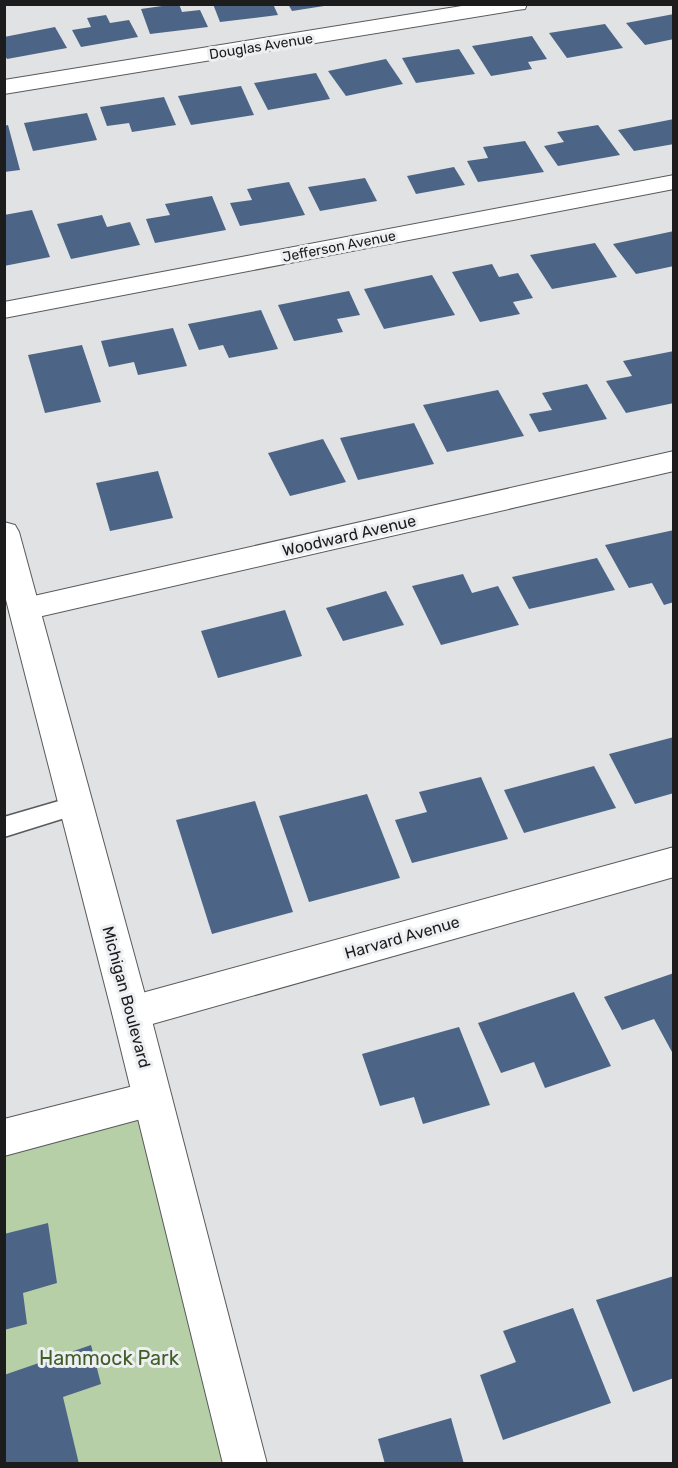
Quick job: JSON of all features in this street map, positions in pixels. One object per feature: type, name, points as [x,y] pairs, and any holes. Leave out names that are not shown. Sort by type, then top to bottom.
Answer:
[{"type":"street","name":"Douglas Avenue","points":[[4,87],[517,4]]},
{"type":"street","name":"Jefferson Avenue","points":[[4,310],[674,182]]},
{"type":"street","name":"Woodward Avenue","points":[[25,609],[674,460]]},
{"type":"street","name":"Michigan Boulevard","points":[[4,532],[131,1013],[245,1464]]},
{"type":"street","name":"Harvard Avenue","points":[[131,1013],[674,862]]},
{"type":"street","points":[[4,1138],[153,1099]]},
{"type":"lane","points":[[4,827],[76,806]]},
{"type":"green space","name":"Hammock Park","points":[[153,1099],[243,1463],[5,1464],[5,1138]]},
{"type":"building","points":[[179,4],[182,12],[200,10],[208,27],[150,34],[141,9]]},
{"type":"building","points":[[213,4],[273,4],[278,15],[220,22]]},
{"type":"building","points":[[288,4],[324,4],[324,6],[292,11]]},
{"type":"building","points":[[674,14],[674,39],[645,45],[626,23]]},
{"type":"building","points":[[106,15],[110,23],[129,20],[138,37],[81,47],[72,30],[91,27],[87,18]]},
{"type":"building","points":[[605,24],[623,48],[567,58],[549,33]]},
{"type":"building","points":[[55,27],[67,48],[7,59],[4,54],[4,37]]},
{"type":"building","points":[[532,36],[547,59],[528,62],[532,69],[491,76],[472,46]]},
{"type":"building","points":[[459,49],[475,74],[416,83],[402,58]]},
{"type":"building","points":[[386,59],[403,84],[346,96],[328,71]]},
{"type":"building","points":[[316,73],[330,99],[268,110],[254,83]]},
{"type":"building","points":[[241,86],[254,115],[191,125],[178,96]]},
{"type":"building","points":[[164,97],[176,125],[132,132],[129,123],[107,126],[100,107]]},
{"type":"building","points":[[87,113],[97,140],[33,151],[24,123]]},
{"type":"building","points":[[674,119],[674,144],[634,151],[618,130]]},
{"type":"building","points":[[8,125],[20,170],[4,172],[4,126]]},
{"type":"building","points":[[598,125],[620,155],[558,166],[544,146],[564,142],[557,132]]},
{"type":"building","points":[[525,141],[544,172],[478,182],[467,161],[488,158],[483,147]]},
{"type":"building","points":[[454,167],[465,185],[416,194],[407,176]]},
{"type":"building","points":[[365,178],[377,201],[320,211],[308,187]]},
{"type":"building","points":[[289,182],[305,215],[240,226],[230,203],[252,200],[247,189]]},
{"type":"building","points":[[212,196],[226,230],[155,243],[146,219],[170,215],[165,204]]},
{"type":"building","points":[[32,210],[50,257],[4,266],[4,215]]},
{"type":"building","points":[[102,215],[107,227],[130,222],[140,245],[71,259],[57,224]]},
{"type":"building","points":[[674,231],[674,266],[636,274],[613,244]]},
{"type":"building","points":[[595,243],[617,277],[552,289],[530,255]]},
{"type":"building","points":[[492,264],[499,277],[518,273],[533,298],[513,302],[520,314],[480,322],[452,272]]},
{"type":"building","points":[[432,275],[455,315],[384,329],[364,289]]},
{"type":"building","points":[[349,291],[360,315],[337,319],[343,332],[294,341],[278,305]]},
{"type":"building","points":[[261,310],[278,349],[229,358],[223,345],[199,350],[188,324]]},
{"type":"building","points":[[173,328],[187,366],[138,375],[134,362],[109,367],[101,341]]},
{"type":"building","points":[[82,345],[101,402],[45,413],[28,355]]},
{"type":"building","points":[[674,351],[674,403],[626,413],[606,381],[632,376],[623,361]]},
{"type":"building","points":[[587,384],[607,419],[539,432],[529,414],[552,410],[542,393]]},
{"type":"building","points":[[498,390],[524,436],[447,452],[423,405]]},
{"type":"building","points":[[414,423],[434,464],[358,480],[340,438]]},
{"type":"building","points":[[323,439],[346,482],[290,496],[268,453]]},
{"type":"building","points":[[158,471],[173,518],[110,531],[96,483]]},
{"type":"building","points":[[674,530],[674,602],[664,605],[652,583],[629,588],[605,545]]},
{"type":"building","points":[[597,558],[615,590],[529,609],[512,577]]},
{"type":"building","points":[[463,574],[472,593],[498,586],[519,625],[441,645],[412,586]]},
{"type":"building","points":[[386,591],[404,625],[343,641],[326,608]]},
{"type":"building","points":[[285,610],[302,656],[218,678],[201,631]]},
{"type":"building","points":[[674,737],[674,793],[635,804],[609,754]]},
{"type":"building","points":[[594,766],[616,808],[524,833],[504,790]]},
{"type":"building","points":[[481,777],[508,839],[412,863],[395,820],[427,812],[419,792]]},
{"type":"building","points":[[367,794],[400,878],[309,902],[279,816]]},
{"type":"building","points":[[255,801],[293,912],[212,934],[176,820]]},
{"type":"building","points":[[674,973],[674,1052],[672,1052],[654,1019],[622,1030],[604,997]]},
{"type":"building","points":[[574,992],[611,1066],[545,1088],[534,1062],[501,1073],[478,1023]]},
{"type":"building","points":[[459,1027],[490,1105],[423,1124],[414,1097],[380,1106],[362,1054]]},
{"type":"building","points":[[48,1223],[57,1283],[23,1293],[27,1324],[4,1330],[4,1234]]},
{"type":"building","points":[[674,1276],[674,1378],[633,1392],[596,1300]]},
{"type":"building","points":[[573,1308],[611,1403],[503,1440],[480,1375],[516,1362],[503,1331]]},
{"type":"building","points":[[91,1345],[101,1384],[63,1397],[79,1464],[4,1464],[4,1375]]},
{"type":"building","points":[[451,1418],[464,1464],[385,1464],[378,1439]]}]
